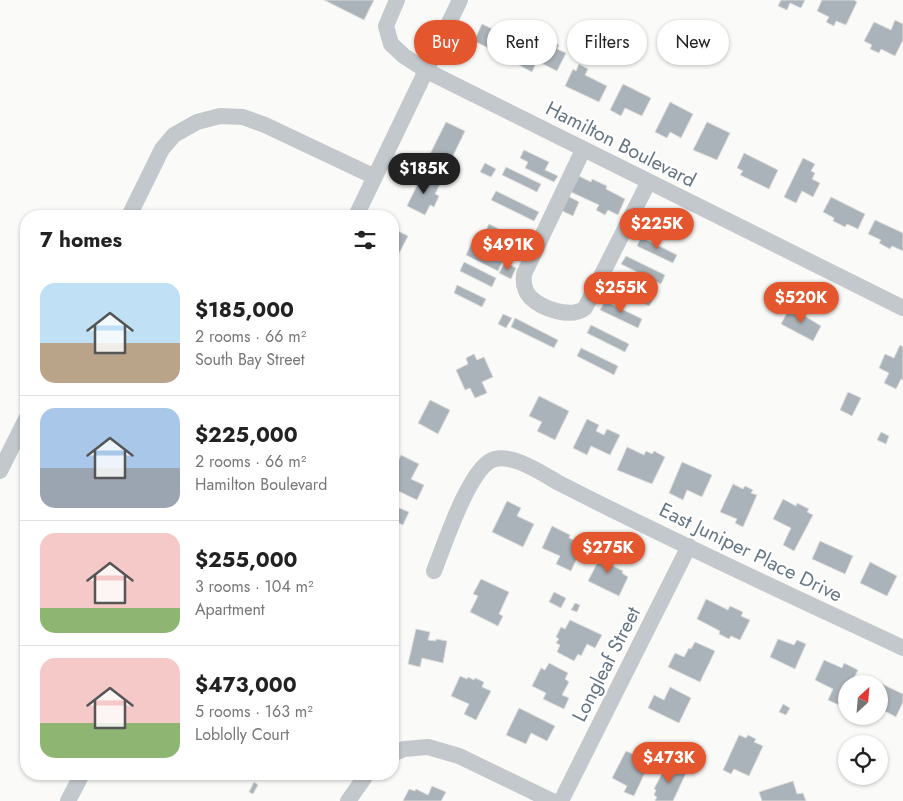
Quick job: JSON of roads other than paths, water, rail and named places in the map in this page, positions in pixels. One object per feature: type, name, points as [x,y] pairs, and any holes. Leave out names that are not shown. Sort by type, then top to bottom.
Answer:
[{"type":"street","name":"Hamilton Boulevard","points":[[397,0],[386,26],[391,44],[404,56],[427,71],[648,183],[903,308]]},
{"type":"street","points":[[359,210],[460,0]]},
{"type":"street","points":[[132,210],[162,149],[174,135],[197,122],[220,116],[243,117],[266,125],[375,177]]},
{"type":"street","points":[[583,150],[524,274],[524,288],[530,297],[540,304],[562,313],[580,312],[585,308],[648,183]]},
{"type":"street","points":[[0,471],[20,431]]},
{"type":"street","name":"East Juniper Place Drive","points":[[434,571],[466,492],[478,474],[490,461],[500,458],[517,461],[580,494],[903,648]]},
{"type":"street","name":"Longleaf Street","points":[[561,801],[689,546]]},
{"type":"street","points":[[399,751],[428,747],[459,756],[552,801]]},
{"type":"street","points":[[68,801],[79,780]]},
{"type":"street","points":[[348,801],[363,780]]}]
